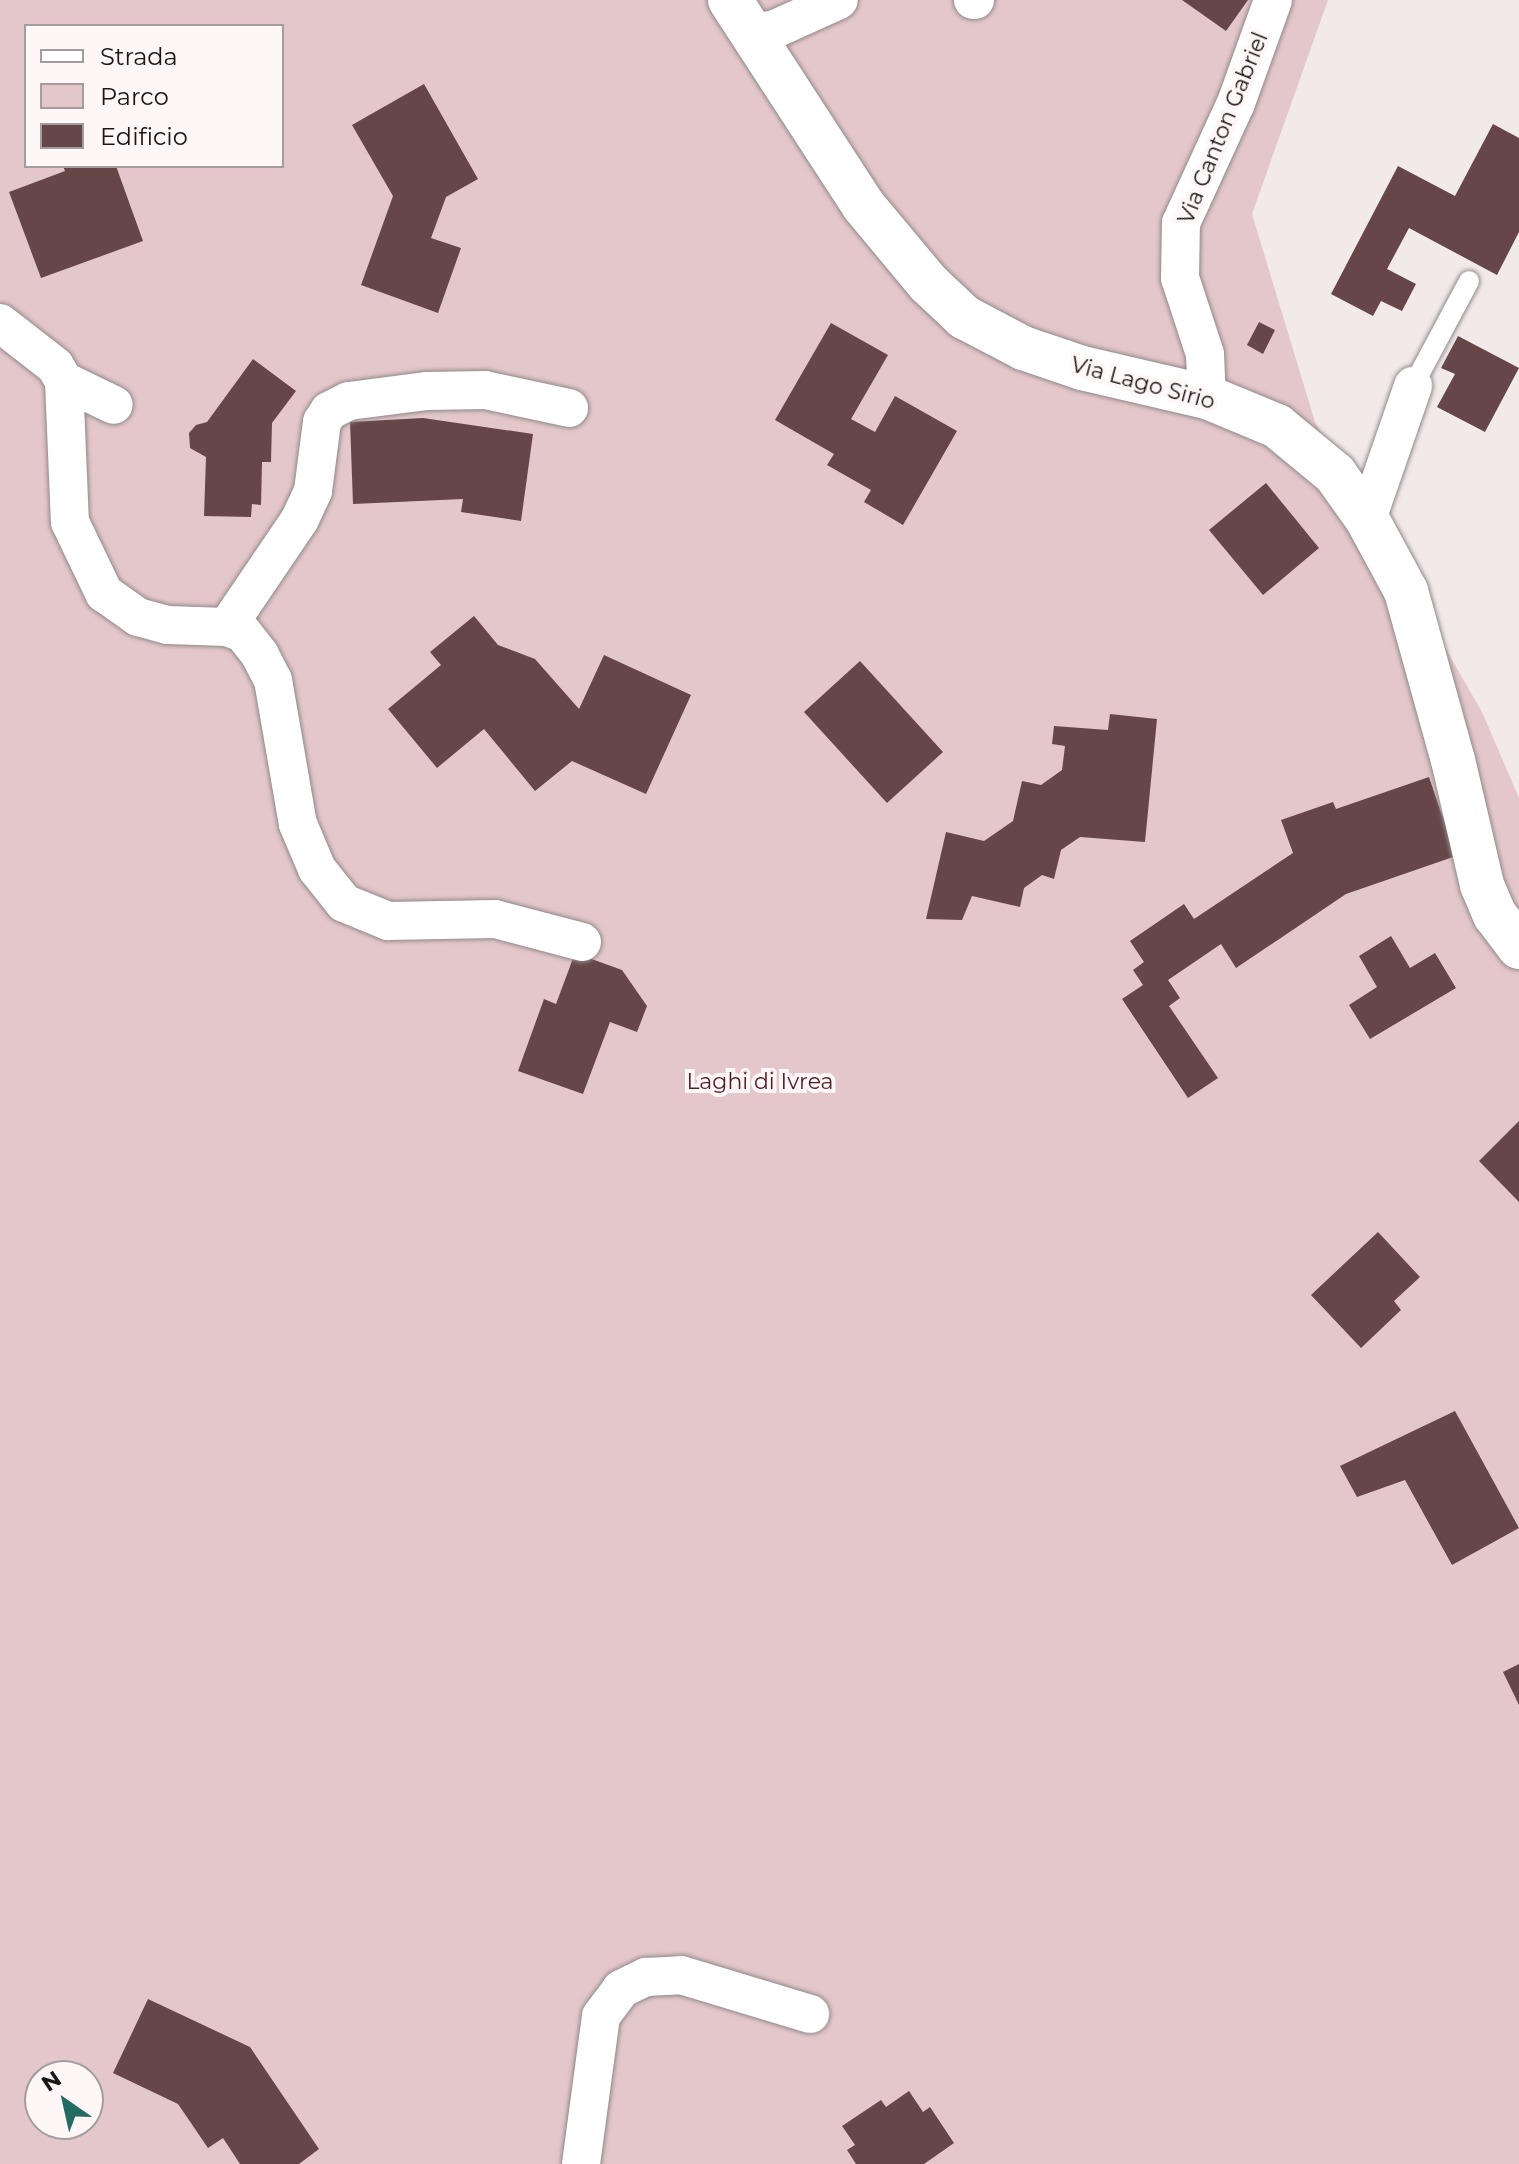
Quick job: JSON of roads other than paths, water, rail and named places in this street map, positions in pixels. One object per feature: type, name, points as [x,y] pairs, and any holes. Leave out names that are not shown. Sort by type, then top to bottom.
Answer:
[{"type":"main road","name":"Via Lago Sirio","points":[[740,17],[863,205],[928,283],[964,317],[1023,348],[1082,368],[1207,397],[1277,426],[1335,474],[1367,519],[1406,591],[1453,760],[1482,885],[1495,915],[1519,947]]},
{"type":"street","points":[[740,17],[775,29],[839,0]]},
{"type":"street","name":"Via Canton Gabriel","points":[[1207,397],[1205,354],[1180,278],[1181,223],[1236,103],[1273,0]]},
{"type":"street","points":[[0,323],[55,366],[64,381],[70,522],[104,593],[138,617],[168,625],[227,627],[272,621]]},
{"type":"street","points":[[64,381],[114,405]]},
{"type":"street","points":[[1367,519],[1413,386]]},
{"type":"street","points":[[227,627],[300,519],[313,491],[322,422],[329,411],[349,401],[427,391],[485,390],[569,408]]},
{"type":"street","points":[[227,627],[243,633],[273,680],[292,806],[317,869],[344,903],[388,921],[495,919],[582,942]]},
{"type":"street","points":[[581,2164],[601,2016],[621,1989],[646,1977],[681,1975],[810,2014]]},
{"type":"lane","points":[[1413,386],[1469,281]]},
{"type":"park label","name":"Laghi di Ivrea","points":[[760,1082]]}]
